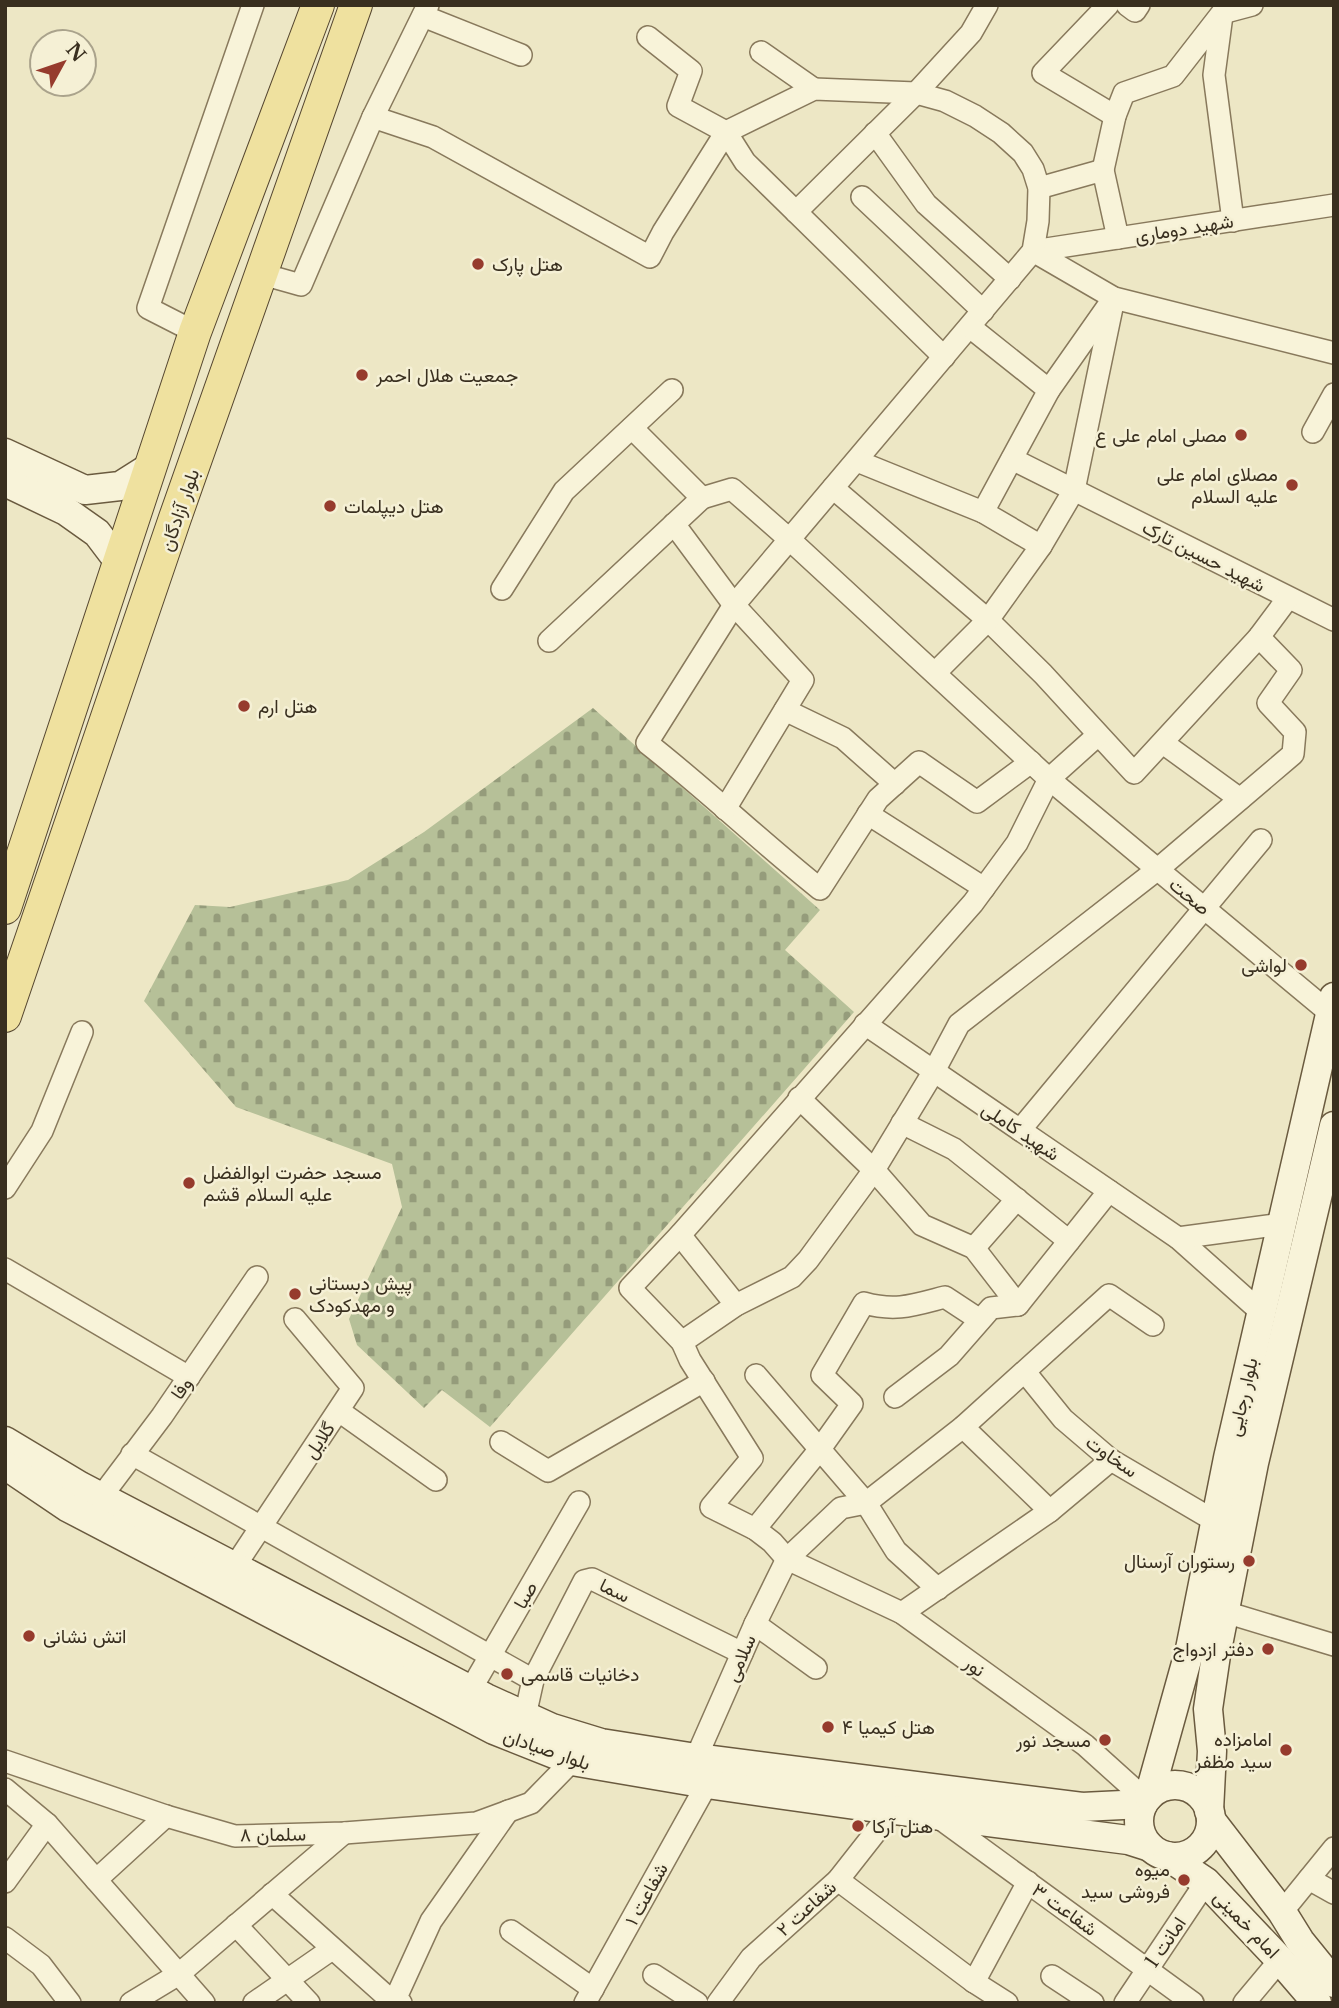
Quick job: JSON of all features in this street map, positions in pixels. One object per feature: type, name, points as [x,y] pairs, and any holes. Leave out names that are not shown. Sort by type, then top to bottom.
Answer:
[{"type":"main road","points":[[5,908],[195,332],[318,5]]},
{"type":"main road","name":"بلوار آزادگان","points":[[5,1016],[18,937],[175,518],[356,5]]},
{"type":"main road","points":[[236,218],[277,233]]},
{"type":"main road","points":[[5,453],[85,490],[120,486],[150,467]]},
{"type":"main road","points":[[5,482],[97,533],[118,562]]},
{"type":"main road","name":"بلوار رجایی","points":[[1146,1800],[1189,1649],[1261,1312],[1332,1005]]},
{"type":"main road","name":"بلوار رجایی","points":[[1210,1815],[1212,1751],[1208,1709],[1225,1612],[1254,1463],[1325,1194],[1334,1126]]},
{"type":"main road","name":"بلوار صیادان","points":[[5,1441],[83,1496],[494,1730],[572,1761],[707,1784],[1128,1840],[1159,1852]]},
{"type":"main road","name":"بلوار صیادان","points":[[5,1465],[83,1496],[235,1566],[471,1689],[525,1716],[579,1738],[696,1758],[1082,1807],[1146,1800]]},
{"type":"main road","points":[[1183,1786],[1199,1795],[1210,1815],[1207,1838],[1194,1852],[1185,1855],[1159,1852],[1140,1831],[1140,1813],[1146,1800],[1164,1787],[1183,1786]]},
{"type":"main road","name":"امام خمینی","points":[[1210,1815],[1282,1912],[1300,1941],[1334,1983]]},
{"type":"main road","name":"امام خمینی","points":[[1159,1852],[1206,1882],[1317,2003]]},
{"type":"street","points":[[195,332],[148,308],[253,5]]},
{"type":"street","points":[[796,212],[916,93],[971,33],[987,5]]},
{"type":"street","points":[[1108,5],[1043,73],[1115,116]]},
{"type":"street","points":[[1126,5],[1135,11],[1139,5]]},
{"type":"street","points":[[1118,238],[1103,170],[1115,116],[1124,93],[1172,76],[1222,13],[1252,5]]},
{"type":"street","points":[[262,274],[301,285],[373,117],[426,11],[521,55]]},
{"type":"street","points":[[1222,13],[1214,75],[1233,220]]},
{"type":"street","points":[[648,37],[691,71],[678,106],[726,132],[745,162],[944,357]]},
{"type":"street","points":[[761,52],[814,89]]},
{"type":"street","points":[[373,117],[433,137],[650,257],[726,132],[814,89],[916,93],[945,101],[1001,133],[1023,153],[1033,169],[1039,188],[1038,221],[1033,251],[734,605],[647,743],[726,809],[763,844],[820,889],[877,799],[919,762],[977,802],[1031,762]]},
{"type":"street","points":[[876,133],[926,204],[1010,279]]},
{"type":"street","points":[[1039,188],[1103,170]]},
{"type":"street","points":[[862,197],[976,319],[1049,390]]},
{"type":"street","name":"شهید دوماری","points":[[1033,251],[1334,205]]},
{"type":"street","points":[[1033,251],[1114,298],[1334,353]]},
{"type":"street","points":[[983,512],[1049,390],[1114,298]]},
{"type":"street","points":[[935,673],[988,620],[1041,546],[1074,490],[1114,298]]},
{"type":"street","points":[[502,589],[564,491],[673,390]]},
{"type":"street","points":[[1313,432],[1334,394]]},
{"type":"street","points":[[549,641],[702,498],[632,428]]},
{"type":"street","name":"شهید حسین تارک","points":[[1012,459],[1334,620]]},
{"type":"street","points":[[857,461],[983,512],[1041,546]]},
{"type":"street","points":[[833,488],[988,620],[1134,773],[1259,637],[1288,598]]},
{"type":"street","name":"صحت","points":[[702,498],[732,489],[1049,779],[1205,908],[1332,1005]]},
{"type":"street","points":[[674,524],[734,605],[803,680],[726,809]]},
{"type":"street","points":[[682,1342],[736,1305],[792,1277],[807,1260],[874,1170],[959,1024],[1158,869],[1293,754],[1295,732],[1268,703],[1291,670],[1259,637]]},
{"type":"street","points":[[785,710],[843,738],[895,784]]},
{"type":"street","points":[[501,1442],[548,1471],[704,1381],[682,1342],[630,1288],[680,1235],[984,888],[1017,843],[1049,779],[1098,735]]},
{"type":"street","points":[[1163,743],[1240,799]]},
{"type":"street","points":[[868,814],[984,888]]},
{"type":"street","points":[[1020,1130],[1261,840]]},
{"type":"street","name":"شهید کاملی","points":[[865,1024],[1178,1238],[1261,1312]]},
{"type":"street","points":[[5,1188],[43,1131],[82,1032]]},
{"type":"street","points":[[799,1098],[874,1170],[922,1225],[974,1248],[1018,1305]]},
{"type":"street","points":[[902,1123],[954,1149],[1069,1241]]},
{"type":"street","points":[[895,1397],[949,1356],[991,1308],[1018,1305],[1109,1191]]},
{"type":"street","points":[[974,1248],[1017,1199]]},
{"type":"street","points":[[1178,1238],[1282,1224]]},
{"type":"street","points":[[680,1235],[736,1305]]},
{"type":"street","points":[[5,1269],[189,1377]]},
{"type":"street","name":"وفا","points":[[83,1496],[132,1454],[189,1377],[257,1277]]},
{"type":"street","points":[[787,1559],[841,1508],[866,1503],[963,1427],[1109,1296],[1153,1325]]},
{"type":"street","points":[[755,1529],[820,1449],[852,1404],[822,1375],[864,1303],[901,1309],[944,1297],[981,1320]]},
{"type":"street","name":"گلایل","points":[[235,1566],[354,1388],[295,1319]]},
{"type":"street","name":"سخاوت","points":[[1025,1372],[1063,1419],[1111,1460],[1215,1521]]},
{"type":"street","points":[[756,1375],[866,1503],[896,1551],[938,1588]]},
{"type":"street","name":"نور","points":[[704,1381],[752,1458],[711,1507],[755,1529],[772,1542],[787,1559],[902,1613],[1085,1745],[1146,1800]]},
{"type":"street","points":[[338,1411],[436,1480]]},
{"type":"street","points":[[963,1427],[1049,1511]]},
{"type":"street","points":[[132,1454],[533,1680]]},
{"type":"street","points":[[902,1613],[1049,1511],[1111,1460]]},
{"type":"street","name":"صبا","points":[[471,1689],[579,1502]]},
{"type":"street","name":"سلامی","points":[[696,1758],[787,1559]]},
{"type":"street","name":"سما","points":[[525,1716],[533,1680],[584,1581],[592,1579],[742,1653]]},
{"type":"street","points":[[1225,1612],[1334,1645]]},
{"type":"street","points":[[755,1624],[816,1668]]},
{"type":"street","name":"سلمان ۸","points":[[5,1761],[166,1816],[234,1836],[344,1833],[476,1823],[531,1803],[572,1761]]},
{"type":"street","name":"شفاعت ۱","points":[[589,1996],[707,1784]]},
{"type":"street","points":[[5,1789],[47,1824],[204,2003]]},
{"type":"street","name":"شفاعت ۲","points":[[718,2003],[751,1958],[838,1880],[892,1810]]},
{"type":"street","points":[[394,2002],[431,1921],[508,1811]]},
{"type":"street","points":[[96,1880],[166,1816]]},
{"type":"street","name":"شفاعت ۳","points":[[937,1816],[1193,2003]]},
{"type":"street","points":[[5,1882],[47,1824]]},
{"type":"street","points":[[131,2003],[179,1974],[344,1833]]},
{"type":"street","points":[[1282,1912],[1334,1848]]},
{"type":"street","points":[[1309,1879],[1334,1893]]},
{"type":"street","points":[[838,1880],[974,1982],[1007,2003]]},
{"type":"street","points":[[974,1982],[1028,1882]]},
{"type":"street","name":"امانت 1","points":[[1125,2003],[1206,1882]]},
{"type":"street","points":[[272,1895],[394,2002],[401,2003]]},
{"type":"street","points":[[236,1925],[309,2003]]},
{"type":"street","points":[[511,1931],[589,1996]]},
{"type":"street","points":[[5,1938],[41,1965],[70,2003]]},
{"type":"street","points":[[254,2003],[332,1949]]},
{"type":"street","points":[[1244,2003],[1280,1960]]},
{"type":"street","points":[[654,1975],[697,2003]]},
{"type":"street","points":[[1052,1976],[1093,2003]]},
{"type":"green space","points":[[593,708],[820,910],[785,950],[854,1012],[490,1427],[442,1390],[424,1408],[357,1345],[349,1319],[402,1207],[392,1164],[236,1107],[144,1001],[195,905],[230,907],[348,880],[424,832]]},
{"type":"place","name":"هتل پارک","points":[[478,264]]},
{"type":"place","name":"جمعیت هلال احمر","points":[[362,375]]},
{"type":"place","name":"مصلی امام علی ع","points":[[1241,435]]},
{"type":"place","name":"مصلای امام علی علیه السلام","points":[[1292,485]]},
{"type":"place","name":"هتل دیپلمات","points":[[330,506]]},
{"type":"place","name":"هتل ارم","points":[[244,706]]},
{"type":"place","name":"لواشی","points":[[1301,965]]},
{"type":"place","name":"مسجد حضرت ابوالفضل علیه السلام قشم","points":[[189,1183]]},
{"type":"place","name":"پیش دبستانی و مهدکودک","points":[[295,1294]]},
{"type":"place","name":"رستوران آرسنال","points":[[1249,1561]]},
{"type":"place","name":"اتش نشانى","points":[[29,1636]]},
{"type":"place","name":"دفتر ازدواج","points":[[1268,1649]]},
{"type":"place","name":"دخانیات قاسمی","points":[[507,1674]]},
{"type":"place","name":"هتل کیمیا ۴","points":[[828,1727]]},
{"type":"place","name":"مسجد نور","points":[[1105,1740]]},
{"type":"place","name":"امامزاده سید مظفر","points":[[1286,1750]]},
{"type":"place","name":"هتل آرکا","points":[[858,1826]]},
{"type":"place","name":"میوه فروشی سید","points":[[1184,1880]]}]
